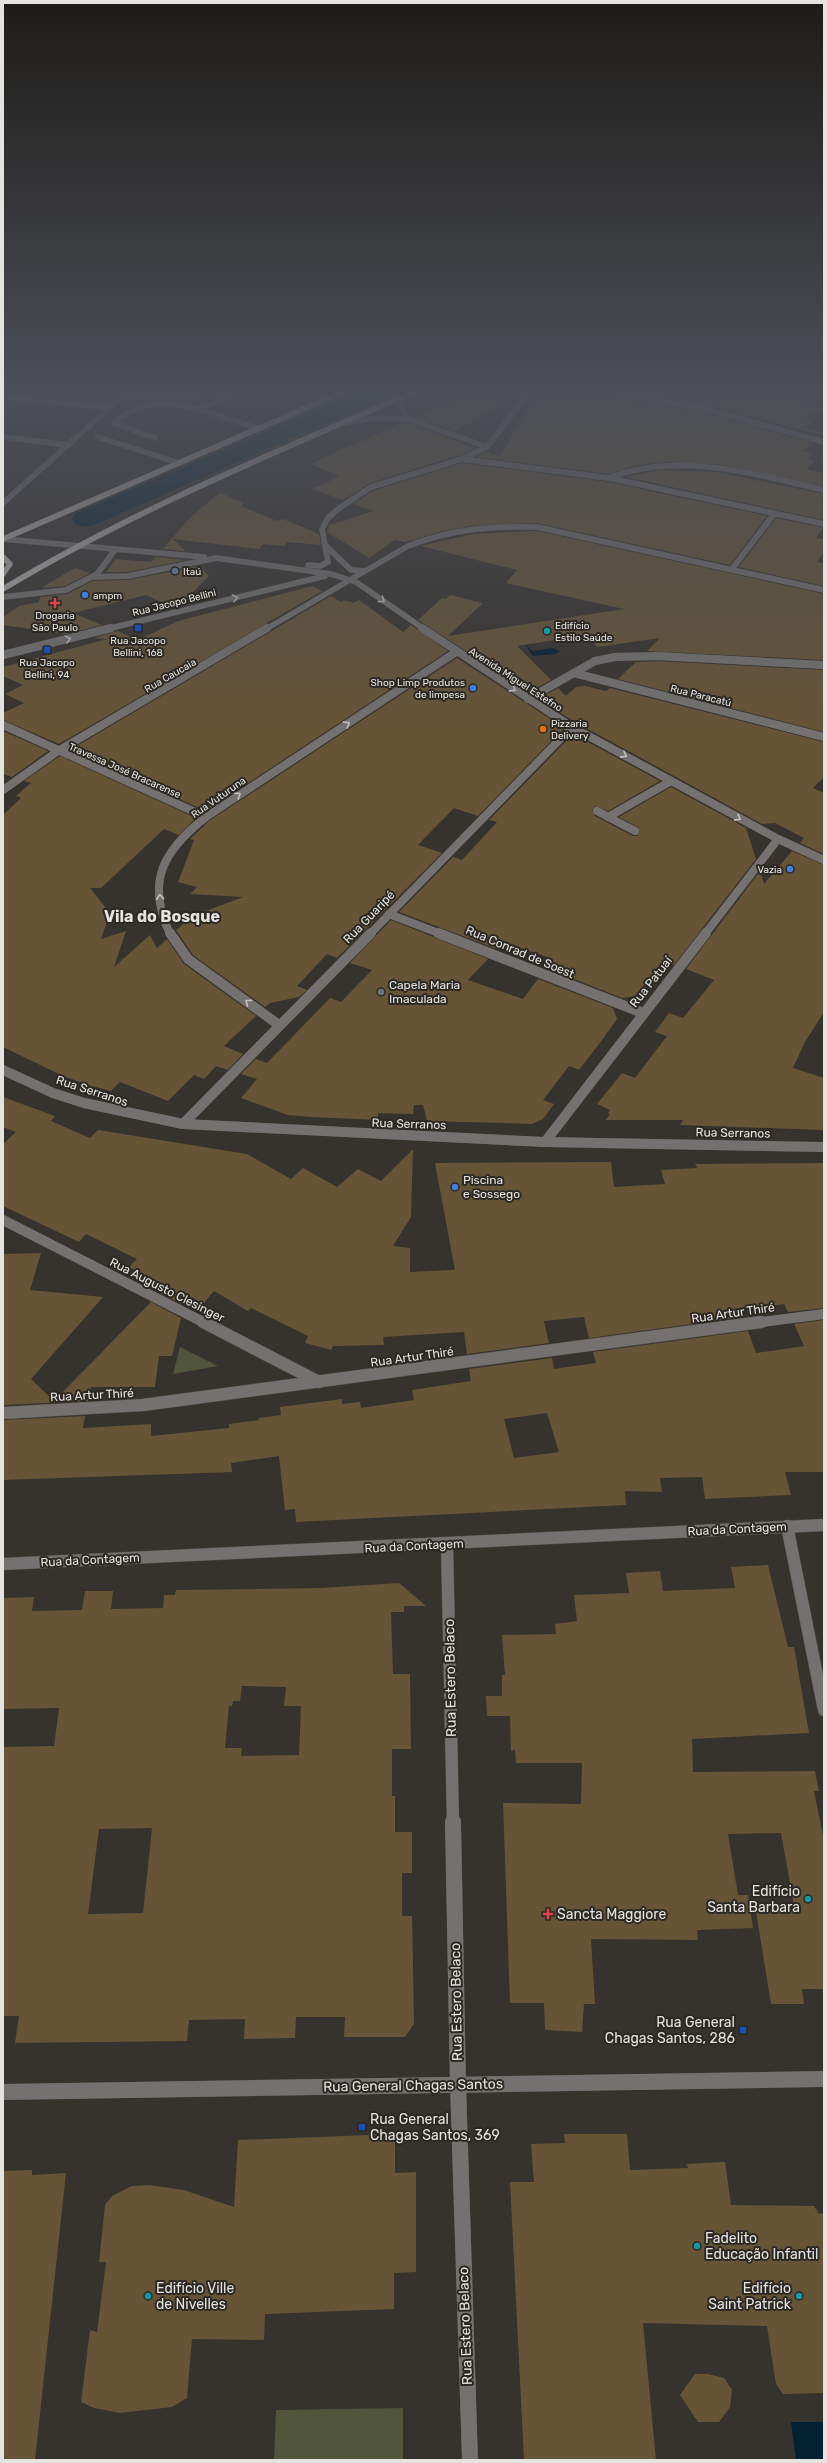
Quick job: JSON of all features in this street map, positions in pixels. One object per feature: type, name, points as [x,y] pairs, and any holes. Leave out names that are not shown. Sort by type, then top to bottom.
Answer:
[{"type":"main road","points":[[3,539],[75,507]]},
{"type":"main road","points":[[3,589],[74,546],[157,507]]},
{"type":"main road","points":[[3,557],[10,564],[7,571],[3,574]]},
{"type":"street","points":[[3,539],[115,550],[324,565],[329,560],[322,529],[328,518],[342,507]]},
{"type":"street","points":[[742,507],[824,524]]},
{"type":"street","points":[[732,569],[774,514]]},
{"type":"street","name":"Rua Caucaia","points":[[3,790],[58,751],[288,618],[364,571],[408,546],[428,538],[465,529],[508,526],[537,527],[824,590]]},
{"type":"street","points":[[325,544],[351,570],[364,571]]},
{"type":"street","points":[[93,577],[115,550]]},
{"type":"street","points":[[331,574],[334,554]]},
{"type":"street","points":[[3,597],[62,591],[93,577],[128,576],[216,558]]},
{"type":"street","name":"Avenida Miguel Estefno","points":[[216,558],[331,574],[364,586],[456,652],[572,727],[778,840],[824,860]]},
{"type":"street","name":"Rua Jacopo Bellini","points":[[3,655],[331,574]]},
{"type":"street","name":"Rua Vuturuna","points":[[280,1025],[188,959],[177,947],[162,916],[160,877],[166,859],[178,841],[206,817],[456,652]]},
{"type":"street","points":[[528,699],[595,661],[632,656],[824,665]]},
{"type":"street","name":"Rua Paracatú","points":[[574,673],[824,737]]},
{"type":"street","name":"Travessa José Bracarense","points":[[3,725],[206,817]]},
{"type":"street","name":"Rua Guaripé","points":[[183,1124],[572,727]]},
{"type":"street","points":[[608,817],[671,781]]},
{"type":"street","points":[[597,811],[635,831]]},
{"type":"street","name":"Rua Patuaí","points":[[545,1142],[643,1013],[778,840]]},
{"type":"street","name":"Rua Conrad de Soest","points":[[388,914],[475,946],[559,983],[643,1013]]},
{"type":"street","name":"Rua Serranos","points":[[3,1070],[82,1103],[136,1117],[183,1124],[545,1142],[824,1147]]},
{"type":"street","name":"Rua Augusto Clesinger","points":[[3,1220],[319,1382]]},
{"type":"street","name":"Rua Artur Thiré","points":[[3,1413],[143,1405],[824,1314]]},
{"type":"street","name":"Rua da Contagem","points":[[3,1564],[824,1525]]},
{"type":"street","points":[[787,1526],[824,1710]]},
{"type":"street","name":"Rua Estero Belaco","points":[[448,1544],[458,2084],[470,2460]]},
{"type":"street","name":"Rua General Chagas Santos","points":[[3,2092],[824,2079]]},
{"type":"green space","points":[[180,1347],[218,1366],[173,1374]]},
{"type":"green space","points":[[403,2408],[403,2460],[274,2460],[276,2410]]},
{"type":"water","points":[[519,636],[532,651],[553,648],[560,651],[556,654],[533,656]]},
{"type":"water","points":[[791,2422],[824,2422],[824,2460],[796,2460]]},
{"type":"building","points":[[203,507],[243,507],[277,521],[283,519],[319,534],[321,545],[287,542],[284,546],[263,544],[259,549],[173,539],[185,551],[163,549],[189,519]]},
{"type":"building","points":[[362,507],[725,507],[767,516],[730,565],[537,523],[471,526],[439,532],[406,542],[395,540],[369,558],[327,532],[329,525],[374,511]]},
{"type":"building","points":[[764,507],[824,507],[824,520]]},
{"type":"building","points":[[776,518],[823,528],[816,538],[824,539],[824,552],[817,562],[824,563],[824,586],[739,567]]},
{"type":"building","points":[[537,531],[824,594],[824,660],[647,651],[660,638],[597,647],[588,635],[517,646],[551,680],[529,692],[418,620],[442,598],[446,599],[450,595],[483,603],[448,636],[624,609],[506,583],[517,570],[421,546],[472,534]]},
{"type":"building","points":[[156,557],[186,560],[128,572],[106,572],[116,559],[151,562]]},
{"type":"building","points":[[199,566],[209,576],[178,607],[174,608],[146,595],[73,613],[102,625],[66,634],[3,625],[3,617],[19,606],[39,602],[40,597],[68,594],[92,581],[129,580]]},
{"type":"building","points":[[75,568],[90,573],[65,586],[43,588],[44,586]]},
{"type":"building","points":[[313,586],[322,591],[59,744],[3,720],[3,713],[24,703],[5,694],[23,685],[3,676],[3,667],[107,639],[94,638],[117,631],[138,640],[178,621]]},
{"type":"building","points":[[331,596],[341,602],[344,600],[353,603],[359,600],[403,632],[411,625],[448,651],[206,811],[70,750]]},
{"type":"building","points":[[457,658],[564,728],[478,816],[454,808],[418,845],[442,853],[337,958],[327,954],[297,986],[307,990],[299,997],[270,1003],[265,1007],[193,955],[176,930],[183,924],[182,920],[243,897],[190,894],[197,887],[178,882],[194,840],[190,839],[209,821]]},
{"type":"building","points":[[657,661],[824,670],[824,732],[618,679],[636,662]]},
{"type":"building","points":[[585,686],[606,691],[610,688],[824,742],[824,777],[813,788],[824,793],[824,854],[800,843],[804,838],[775,823],[762,824],[575,722],[539,699],[558,688],[566,696],[576,687]]},
{"type":"building","points":[[3,731],[48,751],[12,777],[3,774]]},
{"type":"building","points":[[573,734],[660,781],[608,811],[595,806],[592,811],[595,816],[633,836],[637,836],[639,828],[619,817],[671,787],[746,828],[756,859],[674,965],[664,961],[635,996],[622,998],[546,968],[553,959],[503,942],[497,949],[399,912],[453,857],[462,860],[497,822],[489,820]]},
{"type":"building","points":[[60,756],[196,818],[179,835],[164,829],[101,888],[90,888],[110,913],[101,939],[126,931],[114,967],[150,935],[157,948],[167,939],[184,964],[256,1016],[224,1046],[243,1054],[228,1070],[216,1066],[204,1079],[194,1075],[168,1101],[120,1082],[111,1091],[88,1085],[61,1075],[3,1047],[3,815],[21,798],[16,796],[31,783],[24,781]]},
{"type":"building","points":[[792,851],[824,865],[824,1012],[805,1042],[793,1068],[824,1078],[824,1130],[680,1125],[683,1120],[606,1120],[610,1114],[608,1113],[610,1110],[597,1104],[622,1073],[635,1078],[667,1036],[655,1032],[669,1013],[683,1018],[714,980],[686,969],[760,871],[764,884]]},
{"type":"building","points":[[391,920],[488,959],[468,980],[523,999],[538,979],[613,1008],[617,1019],[599,1044],[579,1070],[569,1066],[543,1100],[554,1104],[543,1119],[532,1124],[427,1121],[423,1105],[414,1105],[413,1114],[378,1113],[378,1120],[312,1117],[288,1115],[241,1098],[257,1079],[241,1074],[256,1059],[267,1063],[330,998],[341,1002],[372,970],[350,963]]},
{"type":"building","points":[[3,1097],[55,1116],[51,1121],[90,1138],[98,1130],[247,1154],[291,1179],[303,1168],[337,1187],[358,1169],[381,1181],[413,1149],[411,1217],[393,1246],[410,1248],[410,1272],[455,1270],[435,1163],[611,1162],[614,1187],[665,1184],[661,1170],[697,1168],[695,1164],[824,1163],[824,1308],[788,1312],[784,1304],[741,1310],[743,1317],[589,1338],[584,1317],[544,1321],[549,1343],[467,1354],[464,1332],[383,1337],[384,1345],[333,1346],[331,1350],[305,1343],[308,1336],[251,1308],[248,1311],[214,1291],[203,1304],[186,1294],[183,1305],[160,1293],[167,1286],[129,1267],[137,1259],[86,1234],[79,1242],[3,1206],[3,1144],[16,1132],[3,1127]]},
{"type":"building","points":[[41,1253],[30,1290],[103,1297],[31,1379],[54,1401],[151,1302],[181,1318],[172,1356],[159,1356],[155,1387],[91,1387],[88,1401],[3,1405],[3,1254]]},
{"type":"building","points":[[824,1320],[824,1472],[785,1472],[791,1495],[705,1499],[702,1477],[660,1478],[662,1492],[625,1491],[626,1505],[296,1522],[295,1509],[285,1510],[279,1456],[231,1463],[232,1472],[3,1480],[3,1420],[85,1416],[83,1428],[151,1424],[151,1436],[229,1428],[229,1424],[281,1415],[280,1407],[342,1399],[342,1404],[360,1402],[361,1408],[414,1400],[412,1390],[471,1381],[469,1369],[552,1358],[554,1369],[596,1363],[593,1352],[748,1331],[756,1353],[804,1346],[794,1324]],"holes":[[[547,1413],[559,1452],[514,1458],[504,1419]]]},
{"type":"building","points":[[768,1565],[788,1647],[794,1647],[809,1733],[692,1739],[693,1772],[815,1771],[819,1791],[814,1791],[824,1841],[824,1989],[802,1989],[804,2004],[771,2004],[756,1912],[795,1911],[781,1833],[728,1834],[738,1895],[748,1895],[753,1928],[697,1930],[698,1940],[591,1939],[595,2004],[584,2004],[582,2032],[545,2030],[544,2003],[510,2003],[503,1803],[581,1804],[582,1763],[516,1763],[515,1750],[511,1751],[510,1716],[487,1716],[486,1696],[502,1696],[502,1675],[505,1675],[502,1635],[556,1634],[555,1624],[577,1621],[574,1595],[629,1593],[626,1573],[660,1571],[663,1591],[735,1588],[731,1567]]},
{"type":"building","points":[[399,1583],[426,1606],[404,1606],[404,1612],[391,1612],[393,1674],[410,1674],[411,1749],[392,1749],[392,1796],[395,1796],[395,1832],[412,1832],[412,1873],[402,1873],[402,1916],[412,1916],[414,2024],[405,2037],[344,2037],[345,2017],[296,2017],[295,2038],[244,2039],[245,2019],[189,2020],[187,2041],[15,2043],[19,2016],[3,2016],[3,1747],[54,1746],[59,1708],[3,1709],[3,1598],[34,1597],[32,1611],[82,1610],[85,1591],[113,1591],[111,1609],[163,1608],[164,1595],[175,1595],[176,1590],[321,1588]],"holes":[[[242,1686],[286,1687],[284,1706],[301,1706],[299,1755],[241,1756],[242,1748],[225,1748],[229,1706],[232,1706],[233,1701],[240,1701]],[[152,1828],[143,1913],[88,1914],[99,1829]]]},
{"type":"building","points":[[395,2134],[395,2173],[416,2172],[416,2272],[394,2273],[394,2309],[265,2314],[264,2340],[192,2339],[187,2398],[172,2407],[120,2413],[94,2408],[81,2402],[90,2330],[97,2332],[106,2262],[99,2262],[105,2205],[112,2196],[132,2186],[149,2185],[184,2190],[234,2207],[238,2140]]},
{"type":"building","points":[[564,2134],[627,2134],[630,2170],[688,2168],[687,2164],[725,2162],[731,2205],[814,2206],[819,2214],[824,2213],[824,2393],[783,2394],[776,2384],[767,2326],[643,2323],[656,2460],[524,2460],[510,2182],[534,2182],[531,2144],[565,2143]]},
{"type":"building","points":[[32,2170],[32,2175],[66,2173],[35,2460],[3,2460],[3,2171]]},
{"type":"building","points":[[695,2374],[708,2374],[724,2378],[732,2390],[730,2407],[719,2422],[698,2422],[680,2395]]},
{"type":"waterway","points":[[85,519],[113,507]]},
{"type":"place","name":"Itaú","points":[[175,571]]},
{"type":"place","name":"ampm","points":[[85,595]]},
{"type":"place","name":"Drogaria São Paulo","points":[[55,603]]},
{"type":"place","name":"Rua Jacopo Bellini, 168","points":[[138,628]]},
{"type":"place","name":"Edifício Estilo Saúde","points":[[547,631]]},
{"type":"place","name":"Rua Jacopo Bellini, 94","points":[[47,650]]},
{"type":"place","name":"Shop Limp Produtos de limpesa","points":[[473,688]]},
{"type":"place","name":"Pizzaria Delivery","points":[[543,729]]},
{"type":"place","name":"Vazia","points":[[790,869]]},
{"type":"place","name":"Capela Maria Imaculada","points":[[381,992]]},
{"type":"place","name":"Piscina e Sossego","points":[[455,1187]]},
{"type":"place","name":"Edifício Santa Barbara","points":[[808,1899]]},
{"type":"place","name":"Sancta Maggiore","points":[[548,1914]]},
{"type":"place","name":"Rua General Chagas Santos, 286","points":[[743,2030]]},
{"type":"place","name":"Rua General Chagas Santos, 369","points":[[362,2127]]},
{"type":"place","name":"Fadelito Educação Infantil","points":[[697,2246]]},
{"type":"place","name":"Edifício Ville de Nivelles","points":[[148,2296]]},
{"type":"place","name":"Edifício Saint Patrick","points":[[799,2296]]},
{"type":"district","name":"Vila do Bosque","points":[[162,916]]}]
